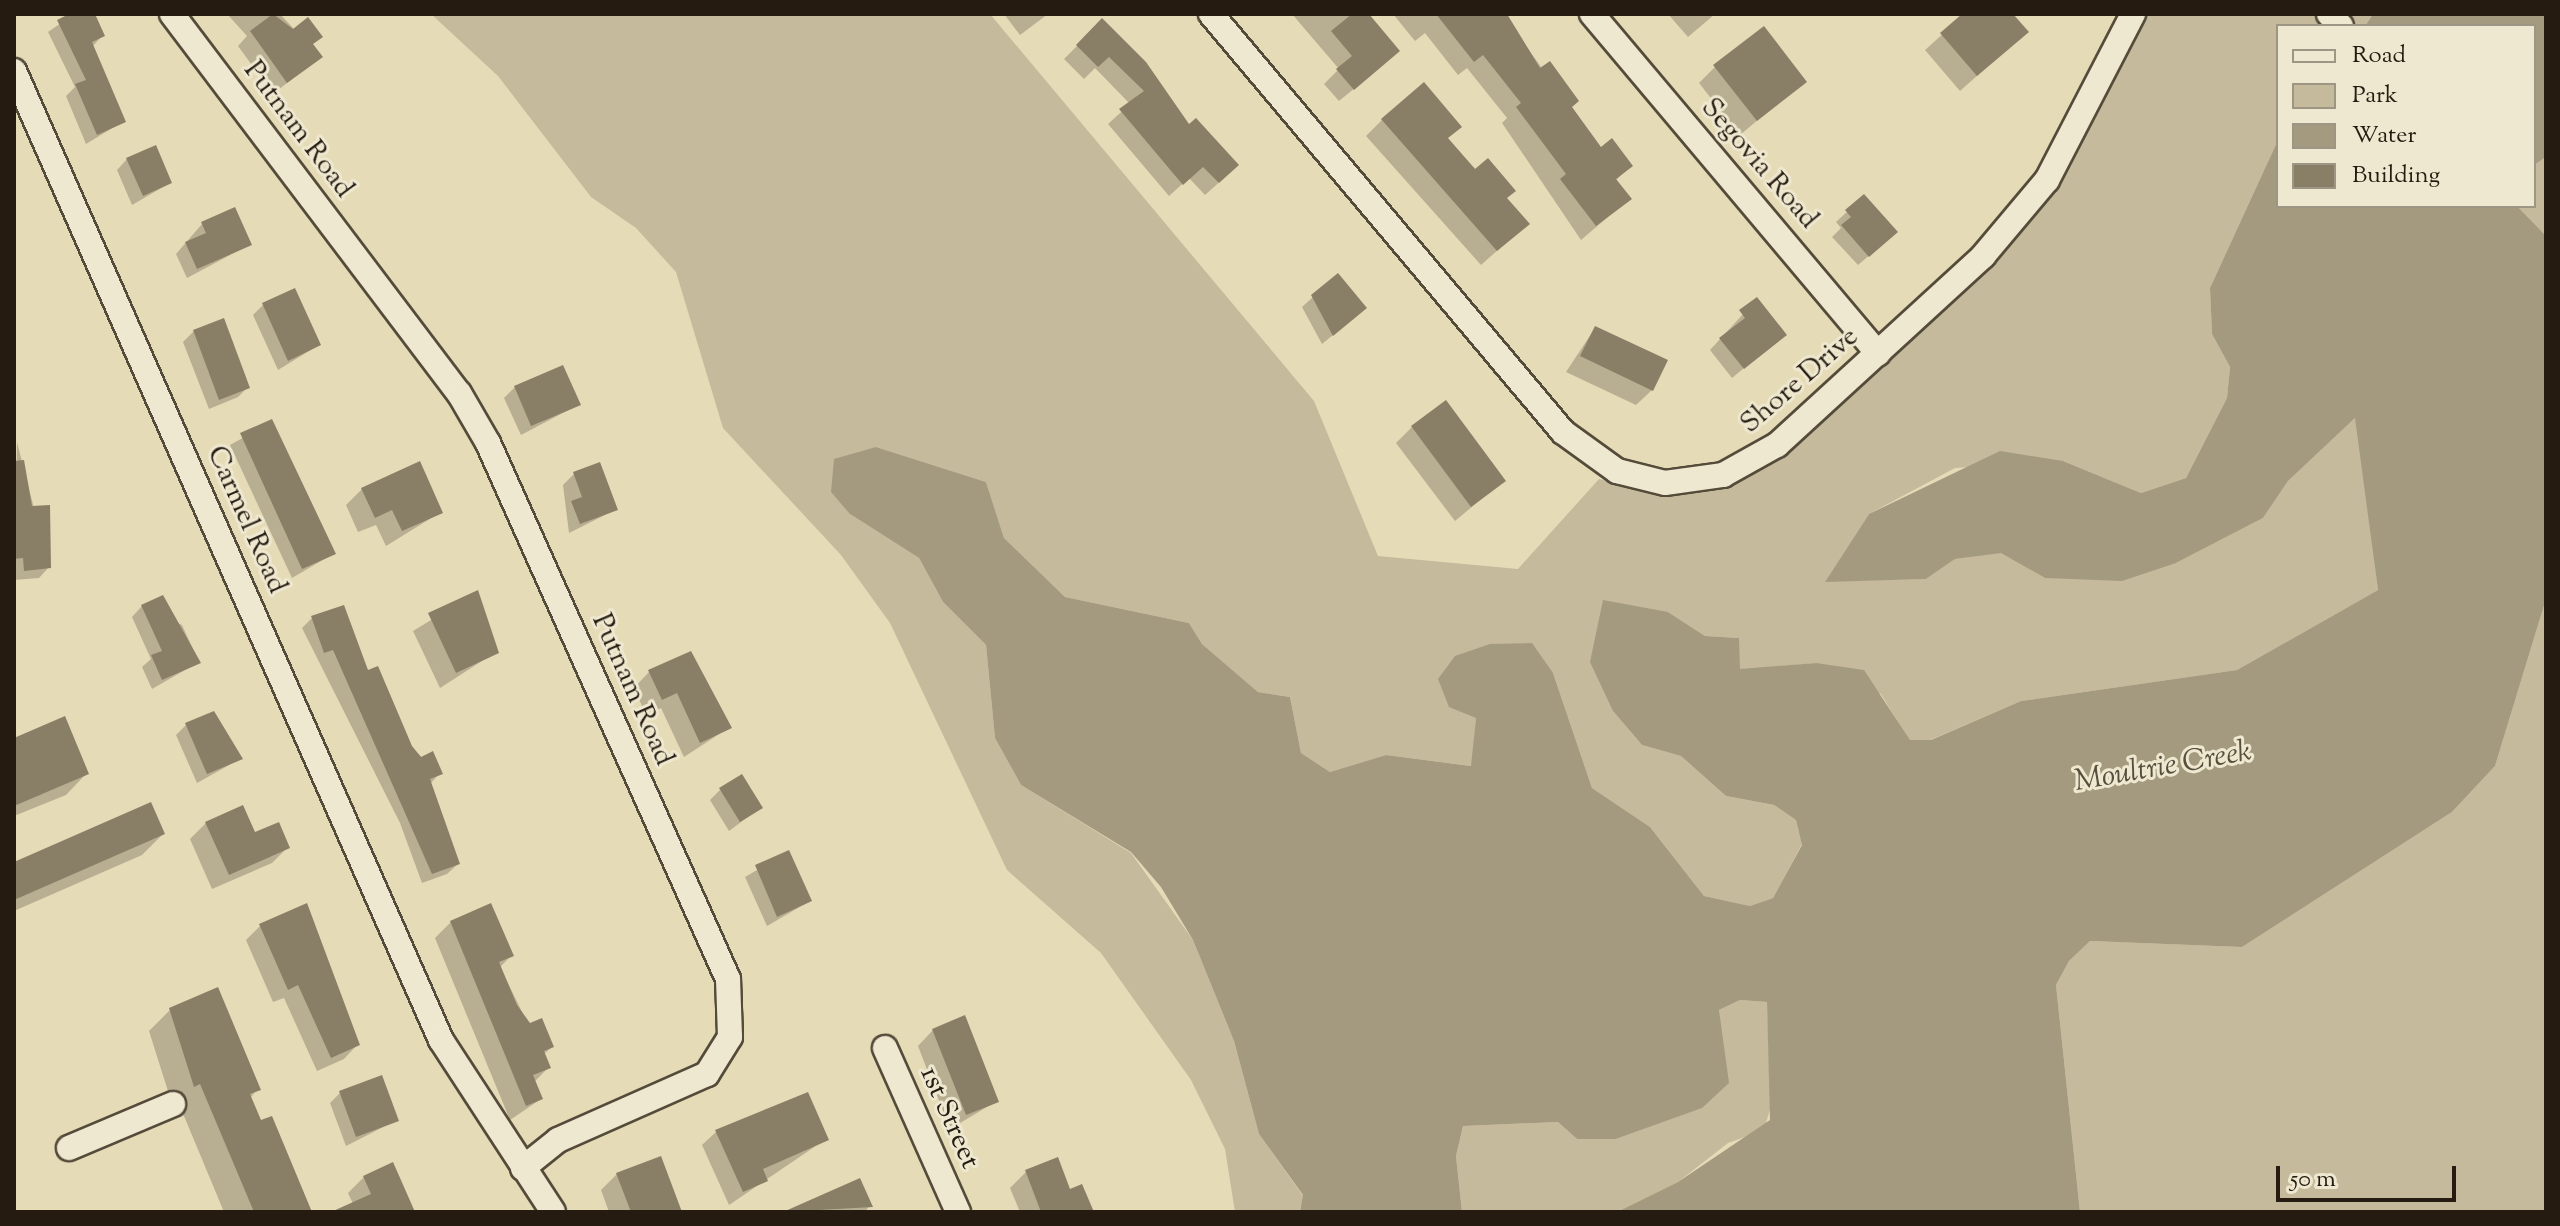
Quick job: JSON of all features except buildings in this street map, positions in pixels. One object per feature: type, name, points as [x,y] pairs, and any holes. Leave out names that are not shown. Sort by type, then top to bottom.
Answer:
[{"type":"street","name":"Putnam Road","points":[[172,14],[449,380],[488,443],[728,979],[730,1037],[707,1074],[558,1140],[523,1168]]},
{"type":"street","name":"Shore Drive","points":[[1211,14],[1563,432],[1602,463],[1665,483],[1723,475],[1777,445],[1878,354],[2021,214],[2076,132],[2128,16]]},
{"type":"street","name":"Segovia Road","points":[[1592,14],[1878,354]]},
{"type":"street","name":"Carmel Road","points":[[14,71],[421,994],[478,1105],[523,1168]]},
{"type":"street","name":"1st Street","points":[[885,1048],[958,1212]]},
{"type":"street","points":[[69,1148],[173,1104]]},
{"type":"street","points":[[523,1168],[553,1212]]},
{"type":"green space","points":[[431,14],[990,14],[1314,401],[1378,556],[1518,569],[1599,479],[1668,496],[1726,485],[1782,457],[2047,201],[2143,14],[2373,14],[2366,24],[2276,24],[2276,144],[2210,288],[2212,334],[2230,367],[2227,398],[2186,478],[2141,493],[2063,461],[1955,468],[1869,514],[1826,581],[1926,579],[1955,559],[2001,552],[2045,578],[2176,563],[2263,518],[2288,481],[2356,417],[2378,590],[2237,670],[2021,701],[1930,740],[1909,740],[1881,694],[1816,663],[1739,670],[1739,638],[1705,636],[1668,612],[1613,711],[1642,745],[1681,756],[1726,796],[1774,805],[1796,820],[1802,844],[1773,898],[1750,906],[1704,896],[1650,827],[1592,788],[1553,673],[1476,718],[1472,766],[1386,755],[1330,772],[1301,753],[1290,697],[1258,692],[1202,644],[1189,623],[1065,597],[1004,538],[986,482],[876,447],[850,514],[919,558],[943,602],[986,645],[995,738],[1021,785],[1131,853],[1193,940],[1234,1041],[1259,1134],[1303,1196],[1300,1212],[1235,1212],[1225,1149],[1191,1080],[1101,953],[1007,870],[890,623],[841,555],[723,428],[676,272],[636,228],[591,197],[498,76]]},
{"type":"green space","points":[[2546,157],[2546,236],[2519,208],[2536,208],[2536,164]]},
{"type":"green space","points":[[2546,599],[2546,1212],[2080,1212],[2056,985],[2069,961],[2090,941],[2242,947],[2452,812],[2495,766]]},
{"type":"green space","points":[[1740,1000],[1767,1002],[1771,1106],[1764,1130],[1728,1143],[1678,1182],[1617,1212],[1462,1212],[1456,1156],[1463,1126],[1558,1122],[1577,1139],[1616,1139],[1701,1108],[1721,1044],[1719,1010]]},
{"type":"water","points":[[2373,14],[2546,14],[2546,157],[2536,164],[2536,24],[2366,24]]},
{"type":"water","name":"Moultrie Creek","points":[[2276,144],[2276,208],[2519,208],[2546,236],[2546,599],[2495,766],[2452,812],[2242,947],[2090,941],[2069,961],[2056,985],[2080,1212],[1617,1212],[1678,1182],[1770,1120],[1767,1002],[1740,1000],[1719,1010],[1729,1083],[1702,1108],[1616,1139],[1577,1139],[1558,1122],[1463,1126],[1456,1156],[1462,1212],[1300,1212],[1303,1195],[1259,1134],[1234,1041],[1193,940],[1161,887],[1131,852],[1021,785],[995,738],[986,645],[943,602],[919,558],[850,514],[831,492],[834,459],[876,447],[986,482],[1004,538],[1065,597],[1189,623],[1202,644],[1258,692],[1290,697],[1301,753],[1330,772],[1386,755],[1471,766],[1476,718],[1449,707],[1438,679],[1455,656],[1490,644],[1532,643],[1553,673],[1592,788],[1650,827],[1704,896],[1750,906],[1773,898],[1802,845],[1796,820],[1774,805],[1726,796],[1681,756],[1642,745],[1613,711],[1590,662],[1603,600],[1668,612],[1705,636],[1739,638],[1740,669],[1816,663],[1864,670],[1910,740],[1931,740],[2021,701],[2237,670],[2378,590],[2355,418],[2288,481],[2263,518],[2176,563],[2122,581],[2045,578],[2001,553],[1955,559],[1926,579],[1825,582],[1869,514],[2000,451],[2063,461],[2141,493],[2186,478],[2227,398],[2230,367],[2212,334],[2210,288]]}]
